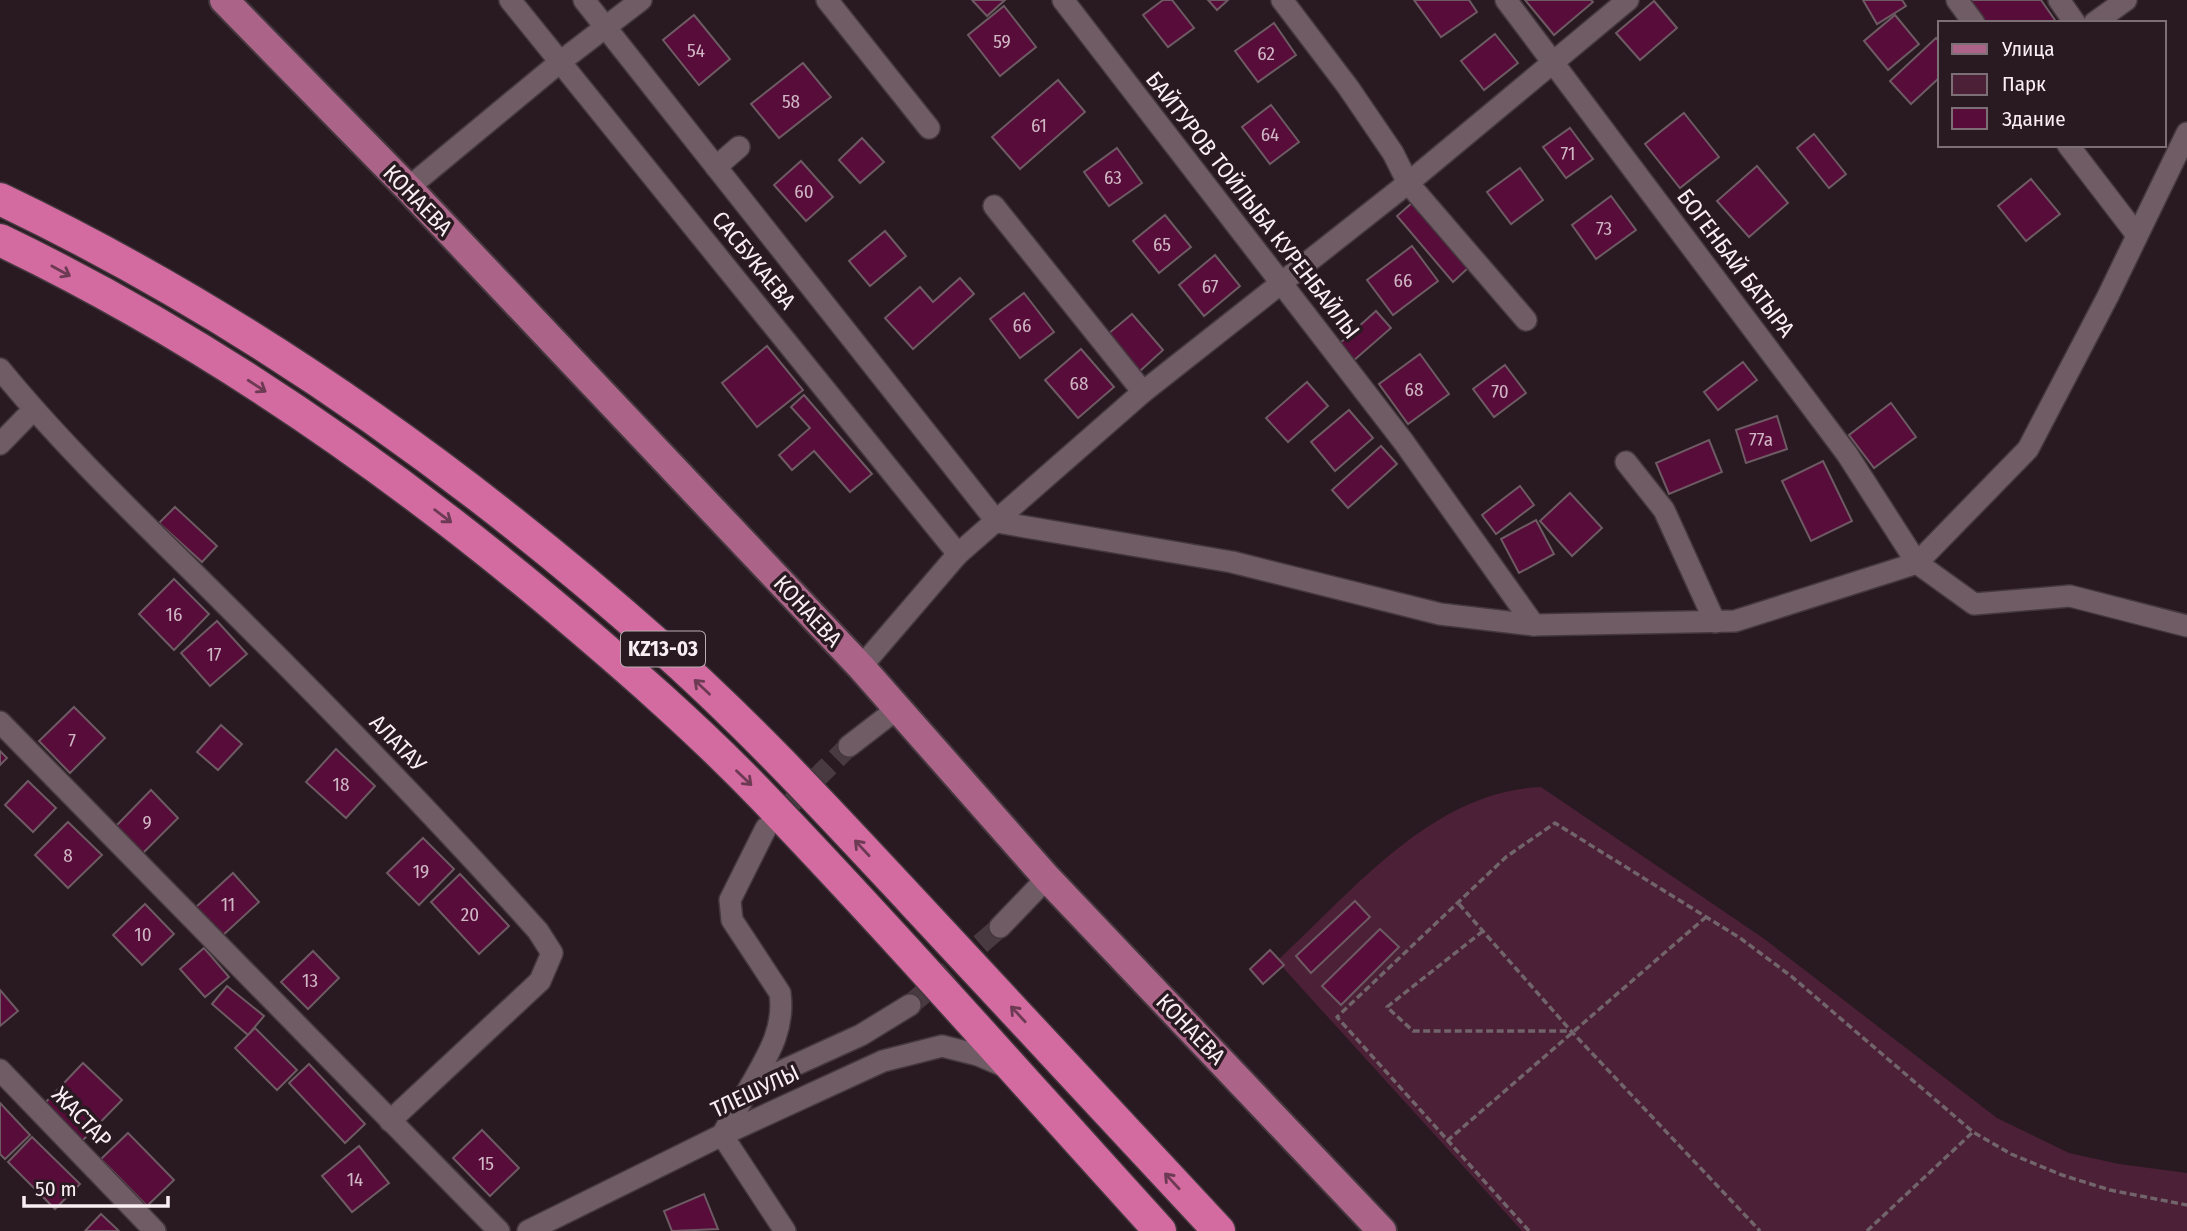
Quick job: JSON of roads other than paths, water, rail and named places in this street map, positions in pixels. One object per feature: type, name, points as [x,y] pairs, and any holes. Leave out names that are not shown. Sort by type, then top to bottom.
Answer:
[{"type":"highway","name":"KZ13-03","points":[[0,199],[69,232],[211,312],[367,412],[492,506],[655,642],[789,769],[1219,1231]]},
{"type":"highway","name":"KZ13-03","points":[[0,240],[51,265],[192,344],[346,443],[469,536],[630,670],[762,796],[1160,1231]]},
{"type":"main road","name":"КОНАЕВА","points":[[224,0],[408,188],[861,667],[1046,878],[1382,1231]]},
{"type":"street","name":"САСБУКАЕВА","points":[[510,0],[958,554]]},
{"type":"street","name":"САСБУКАЕВА","points":[[584,0],[997,522]]},
{"type":"street","points":[[408,188],[560,62],[641,0]]},
{"type":"street","points":[[827,0],[929,128]]},
{"type":"street","name":"БАЙТУРОВ ТОЙЛЫБА КУРЕНБАЙЛЫ","points":[[1062,0],[1403,441],[1534,625]]},
{"type":"street","points":[[1282,0],[1348,87],[1393,153],[1408,183],[1526,320]]},
{"type":"street","name":"БОГЕНБАЙ БАТЫРА","points":[[1506,0],[1847,454],[1917,563]]},
{"type":"street","points":[[861,667],[958,554],[1143,392],[1279,282],[1408,183],[1628,0]]},
{"type":"street","points":[[1957,0],[1973,21]]},
{"type":"street","points":[[2059,0],[2074,21]]},
{"type":"street","points":[[2097,21],[2126,0]]},
{"type":"street","points":[[997,522],[1232,562],[1440,614],[1534,625],[1735,621],[1917,563],[2028,449],[2187,133]]},
{"type":"street","points":[[716,167],[740,147]]},
{"type":"street","points":[[2070,147],[2137,235]]},
{"type":"street","points":[[994,206],[1143,392]]},
{"type":"street","points":[[0,369],[33,410],[0,444]]},
{"type":"street","name":"АЛАТАУ","points":[[33,410],[172,555],[222,601],[411,793],[538,931],[552,953],[540,981],[390,1121]]},
{"type":"street","points":[[1626,462],[1664,510],[1715,622]]},
{"type":"street","points":[[1917,563],[1974,604],[2070,596],[2187,626]]},
{"type":"street","points":[[849,746],[897,709]]},
{"type":"street","points":[[0,722],[499,1231]]},
{"type":"street","points":[[766,828],[730,900],[732,920],[780,993],[782,1007],[776,1042],[722,1135],[785,1231]]},
{"type":"street","points":[[1000,927],[1046,878]]},
{"type":"street","points":[[751,1085],[861,1035],[910,1004]]},
{"type":"street","name":"ТЛЕШУЛЫ","points":[[528,1231],[722,1135],[883,1061],[942,1046],[978,1055],[1013,1070]]},
{"type":"street","name":"ЖАСТАР","points":[[0,1070],[155,1231]]},
{"type":"tunnel","points":[[770,824],[849,746]]},
{"type":"tunnel","points":[[910,1005],[1000,927]]}]
